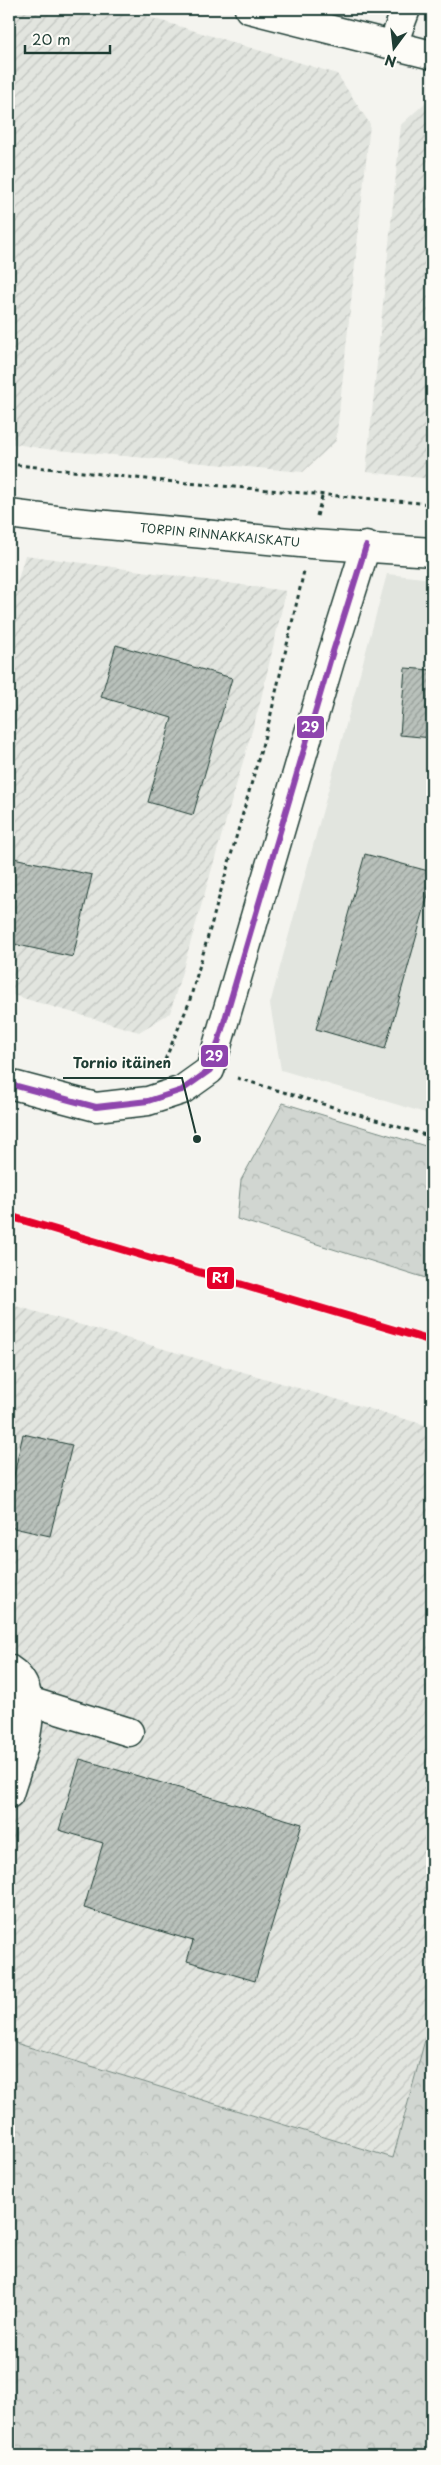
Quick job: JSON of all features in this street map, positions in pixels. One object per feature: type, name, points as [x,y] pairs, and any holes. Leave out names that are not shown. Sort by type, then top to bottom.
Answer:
[{"type":"street","points":[[249,9],[301,24],[393,44],[432,55]]},
{"type":"street","points":[[393,44],[406,9]]},
{"type":"street","name":"TORPIN RINNAKKAISKATU","points":[[9,514],[74,522],[310,544],[366,546],[432,552]]},
{"type":"street","points":[[9,1084],[96,1107],[148,1101],[182,1090],[210,1070],[330,661],[366,546]]},
{"type":"street","points":[[9,1669],[16,1674],[28,1701],[29,1724],[9,1794]]},
{"type":"street","points":[[28,1701],[129,1732]]},
{"type":"path","points":[[9,464],[164,481],[323,493],[432,504]]},
{"type":"path","points":[[148,1101],[189,1003],[270,718],[323,493]]},
{"type":"path","points":[[210,1070],[432,1137]]},
{"type":"shaded area","points":[[9,9],[122,9],[337,74],[370,124],[336,441],[303,472],[46,449],[9,443]]},
{"type":"shaded area","points":[[426,102],[432,104],[432,479],[366,472],[401,125]]},
{"type":"shaded area","points":[[25,555],[286,591],[260,703],[170,1013],[139,1032],[9,994],[9,612]]},
{"type":"shaded area","points":[[387,574],[432,579],[432,1115],[281,1070],[270,1004]]},
{"type":"shaded area","points":[[9,1304],[432,1427],[432,2014],[393,2158],[9,2041]]},
{"type":"green space","points":[[283,1103],[432,1148],[432,1280],[237,1219],[241,1180]]},
{"type":"green space","points":[[432,2014],[432,2456],[9,2456],[9,2041],[393,2158]]},
{"type":"building","points":[[116,645],[232,678],[193,815],[148,802],[172,718],[101,697]]},
{"type":"building","points":[[405,668],[432,670],[432,738],[400,735]]},
{"type":"building","points":[[365,854],[432,872],[432,881],[385,1049],[316,1029]]},
{"type":"building","points":[[9,857],[92,875],[73,957],[9,943]]},
{"type":"building","points":[[23,1434],[72,1445],[50,1536],[9,1527],[9,1498]]},
{"type":"building","points":[[80,1759],[302,1824],[255,1981],[187,1961],[193,1941],[84,1908],[103,1843],[59,1830]]},
{"type":"transit line","name":"29","points":[[9,1084],[96,1107],[148,1101],[182,1090],[210,1070],[330,661],[366,546]]},
{"type":"transit line","name":"R1","points":[[9,1216],[432,1341]]},
{"type":"place","name":"Tornio itäinen","points":[[197,1139]]}]
